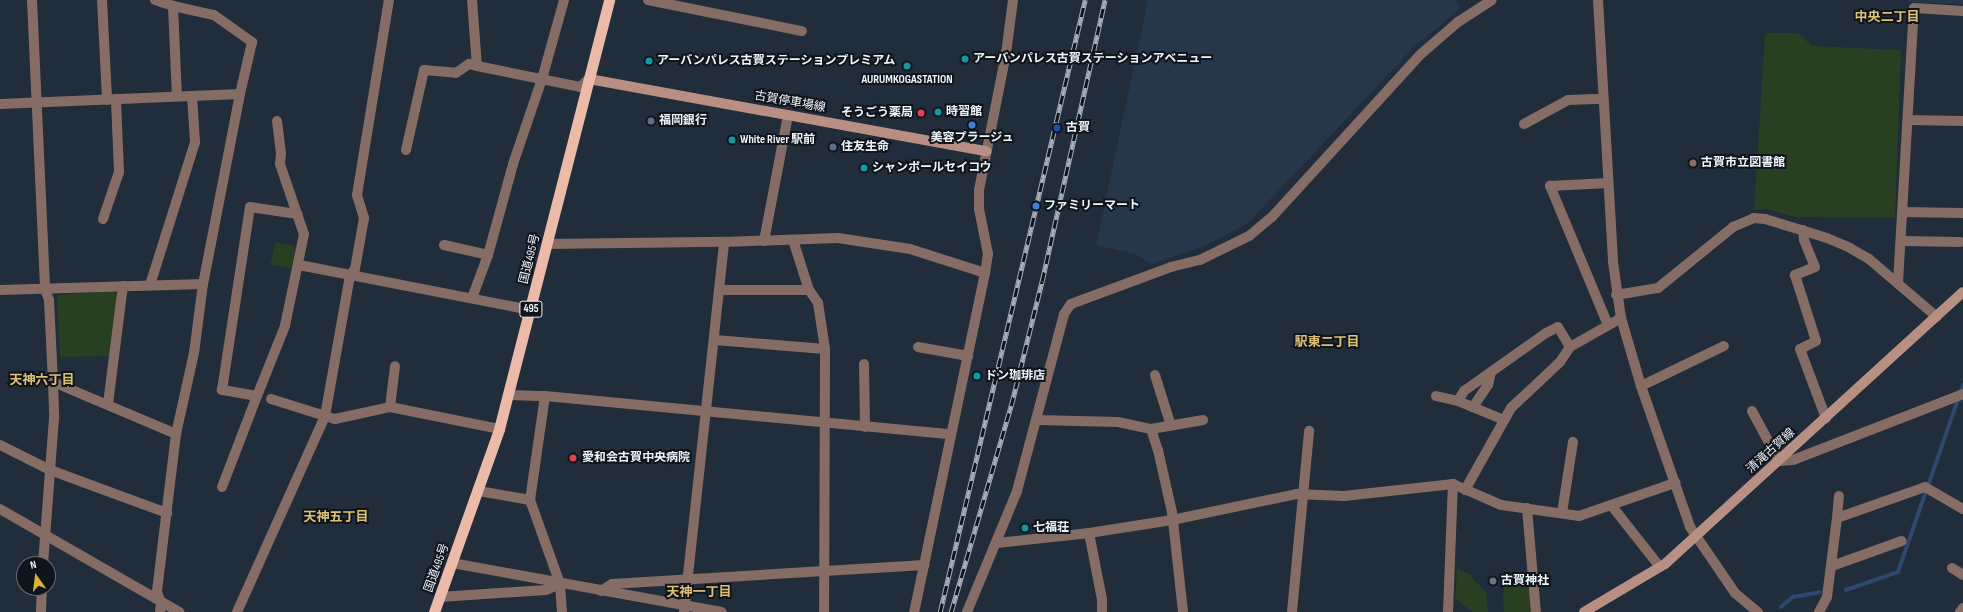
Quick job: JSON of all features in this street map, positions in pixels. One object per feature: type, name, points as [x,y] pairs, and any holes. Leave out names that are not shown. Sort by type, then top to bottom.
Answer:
[{"type":"highway","name":"国道495号","points":[[434,612],[479,491],[499,430],[548,244],[609,0]]},
{"type":"main road","name":"古賀停車場線","points":[[589,79],[987,152]]},
{"type":"main road","name":"清滝古賀線","points":[[1584,612],[1660,568],[1779,462],[1963,292]]},
{"type":"street","points":[[32,0],[45,289],[49,300],[53,382],[50,470],[44,556]]},
{"type":"street","points":[[102,0],[119,172],[116,186],[103,219]]},
{"type":"street","points":[[155,0],[173,6],[214,15],[252,42],[219,191],[203,284],[194,353],[176,434],[157,592],[160,608]]},
{"type":"street","points":[[237,612],[325,416],[333,384],[350,275],[354,269],[364,218],[358,195],[389,0]]},
{"type":"street","points":[[472,0],[477,66]]},
{"type":"street","points":[[472,298],[488,254],[513,164],[542,78],[564,0]]},
{"type":"street","points":[[648,0],[802,31]]},
{"type":"street","points":[[914,612],[950,434],[985,273],[988,254],[979,209],[979,190],[1006,54],[1013,0]]},
{"type":"street","points":[[967,612],[997,543],[1017,491],[1064,314],[1071,304],[1171,267],[1200,260],[1249,236],[1272,217],[1422,54],[1458,22],[1492,0]]},
{"type":"street","points":[[1598,0],[1616,295],[1621,318],[1641,386],[1675,483],[1696,536],[1735,592],[1757,612]]},
{"type":"street","points":[[173,6],[177,96]]},
{"type":"street","points":[[1898,283],[1902,241],[1914,8],[1963,11]]},
{"type":"street","points":[[406,150],[424,70],[456,74],[470,64],[580,87],[589,79]]},
{"type":"street","points":[[0,104],[240,94]]},
{"type":"street","points":[[150,285],[195,142],[192,96]]},
{"type":"street","points":[[1524,124],[1568,100],[1603,99]]},
{"type":"street","points":[[764,241],[788,115]]},
{"type":"street","points":[[1909,120],[1963,121]]},
{"type":"street","points":[[222,487],[285,326],[299,265],[304,234],[280,164],[281,154],[277,121]]},
{"type":"street","points":[[1608,183],[1550,186],[1608,325]]},
{"type":"street","points":[[257,396],[222,390],[250,207],[297,214]]},
{"type":"street","points":[[1903,212],[1963,213]]},
{"type":"street","points":[[1616,295],[1658,288],[1733,227],[1743,221],[1765,219],[1803,230],[1850,248],[1898,283],[1937,317]]},
{"type":"street","points":[[1803,230],[1804,240],[1815,267],[1795,275],[1816,341],[1800,349],[1826,418]]},
{"type":"street","points":[[548,244],[852,239],[910,250],[985,273]]},
{"type":"street","points":[[793,240],[809,290],[818,303],[825,349],[824,612]]},
{"type":"street","points":[[1902,241],[1960,242]]},
{"type":"street","points":[[684,609],[715,340],[724,242]]},
{"type":"street","points":[[444,245],[488,254]]},
{"type":"street","points":[[299,265],[531,310]]},
{"type":"street","points":[[0,290],[203,284]]},
{"type":"street","points":[[108,404],[123,286]]},
{"type":"street","points":[[719,290],[809,290]]},
{"type":"street","points":[[1466,490],[1504,420],[1525,393],[1560,362],[1570,347],[1621,318]]},
{"type":"street","points":[[1458,401],[1464,391],[1546,333],[1558,327],[1570,347]]},
{"type":"street","points":[[715,340],[825,349]]},
{"type":"street","points":[[1641,386],[1724,346]]},
{"type":"street","points":[[918,347],[968,356]]},
{"type":"street","points":[[864,364],[865,427]]},
{"type":"street","points":[[390,407],[395,366]]},
{"type":"street","points":[[1473,407],[1488,385],[1491,372]]},
{"type":"street","points":[[1155,375],[1171,426]]},
{"type":"street","points":[[53,382],[176,434]]},
{"type":"street","points":[[1752,411],[1779,462],[1793,460],[1963,394]]},
{"type":"street","points":[[509,395],[545,396],[950,434]]},
{"type":"street","points":[[545,396],[530,500],[560,584],[562,612]]},
{"type":"street","points":[[1436,396],[1458,401],[1504,420]]},
{"type":"street","points":[[271,399],[335,419],[390,407],[499,430]]},
{"type":"street","points":[[1037,420],[1118,422],[1151,429],[1203,420]]},
{"type":"street","points":[[1151,429],[1158,450],[1172,520],[1183,612]]},
{"type":"street","points":[[1292,612],[1309,430]]},
{"type":"street","points":[[1562,513],[1573,442]]},
{"type":"street","points":[[0,445],[50,470],[167,513]]},
{"type":"street","points":[[997,543],[1089,533],[1172,520],[1272,497],[1304,495],[1344,496],[1453,484],[1501,505],[1579,516],[1675,483]]},
{"type":"street","points":[[1448,612],[1453,484]]},
{"type":"street","points":[[1837,518],[1925,487],[1963,509]]},
{"type":"street","points":[[479,491],[530,500]]},
{"type":"street","points":[[1818,612],[1827,597],[1832,566],[1839,496]]},
{"type":"street","points":[[1611,505],[1660,568]]},
{"type":"street","points":[[1527,508],[1536,612]]},
{"type":"street","points":[[0,509],[160,608],[179,612]]},
{"type":"street","points":[[1089,533],[1102,599],[1102,612]]},
{"type":"street","points":[[1832,566],[1902,541]]},
{"type":"street","points":[[452,563],[601,591],[684,609],[722,612]]},
{"type":"street","points":[[601,591],[612,584],[924,565]]},
{"type":"street","points":[[1952,568],[1963,575]]},
{"type":"street","points":[[440,596],[546,590],[560,584]]},
{"type":"street","points":[[41,612],[42,596]]},
{"type":"street","points":[[1960,612],[1963,608]]},
{"type":"shaded area","points":[[1148,0],[1455,0],[1461,8],[1414,47],[1248,223],[1205,246],[1152,264],[1135,254],[1096,245]]},
{"type":"shaded area","points":[[1908,0],[1963,0],[1963,4],[1908,2]]},
{"type":"green space","points":[[1765,33],[1798,33],[1812,46],[1901,50],[1895,218],[1794,217],[1768,209],[1754,210]]},
{"type":"green space","points":[[275,242],[296,246],[291,269],[271,265]]},
{"type":"green space","points":[[113,291],[117,296],[109,356],[60,357],[57,298],[59,295]]},
{"type":"green space","points":[[1457,569],[1472,575],[1473,579],[1486,592],[1488,612],[1473,612],[1455,599]]},
{"type":"green space","points":[[1505,580],[1511,580],[1514,585],[1524,580],[1530,583],[1533,612],[1504,612],[1503,595]]},
{"type":"waterway","points":[[1846,590],[1898,572],[1963,385]]},
{"type":"waterway","points":[[1781,607],[1793,597],[1820,592]]},
{"type":"railway","points":[[940,612],[1085,0]]},
{"type":"railway","points":[[951,612],[1011,406],[1042,281],[1105,0]]},
{"type":"place","name":"アーバンパレス古賀ステーションアベニュー","points":[[965,59]]},
{"type":"place","name":"アーバンパレス古賀ステーションプレミアム","points":[[649,61]]},
{"type":"place","name":"AURUMKOGASTATION","points":[[907,66]]},
{"type":"place","name":"時習館","points":[[938,112]]},
{"type":"place","name":"そうごう薬局","points":[[921,113]]},
{"type":"place","name":"福岡銀行","points":[[651,121]]},
{"type":"place","name":"美容プラージュ","points":[[972,125]]},
{"type":"place","name":"古賀","points":[[1057,128]]},
{"type":"place","name":"White River 駅前","points":[[732,140]]},
{"type":"place","name":"住友生命","points":[[833,147]]},
{"type":"place","name":"古賀市立図書館","points":[[1693,163]]},
{"type":"place","name":"シャンポールセイコウ","points":[[864,168]]},
{"type":"place","name":"ファミリーマート","points":[[1036,206]]},
{"type":"place","name":"ドン珈琲店","points":[[977,376]]},
{"type":"place","name":"愛和会古賀中央病院","points":[[573,458]]},
{"type":"place","name":"七福荘","points":[[1025,528]]},
{"type":"place","name":"古賀神社","points":[[1493,581]]},
{"type":"district","name":"中央二丁目","points":[[1887,17]]},
{"type":"district","name":"駅東二丁目","points":[[1327,342]]},
{"type":"district","name":"天神六丁目","points":[[42,380]]},
{"type":"district","name":"天神五丁目","points":[[336,517]]},
{"type":"district","name":"天神一丁目","points":[[699,592]]}]
